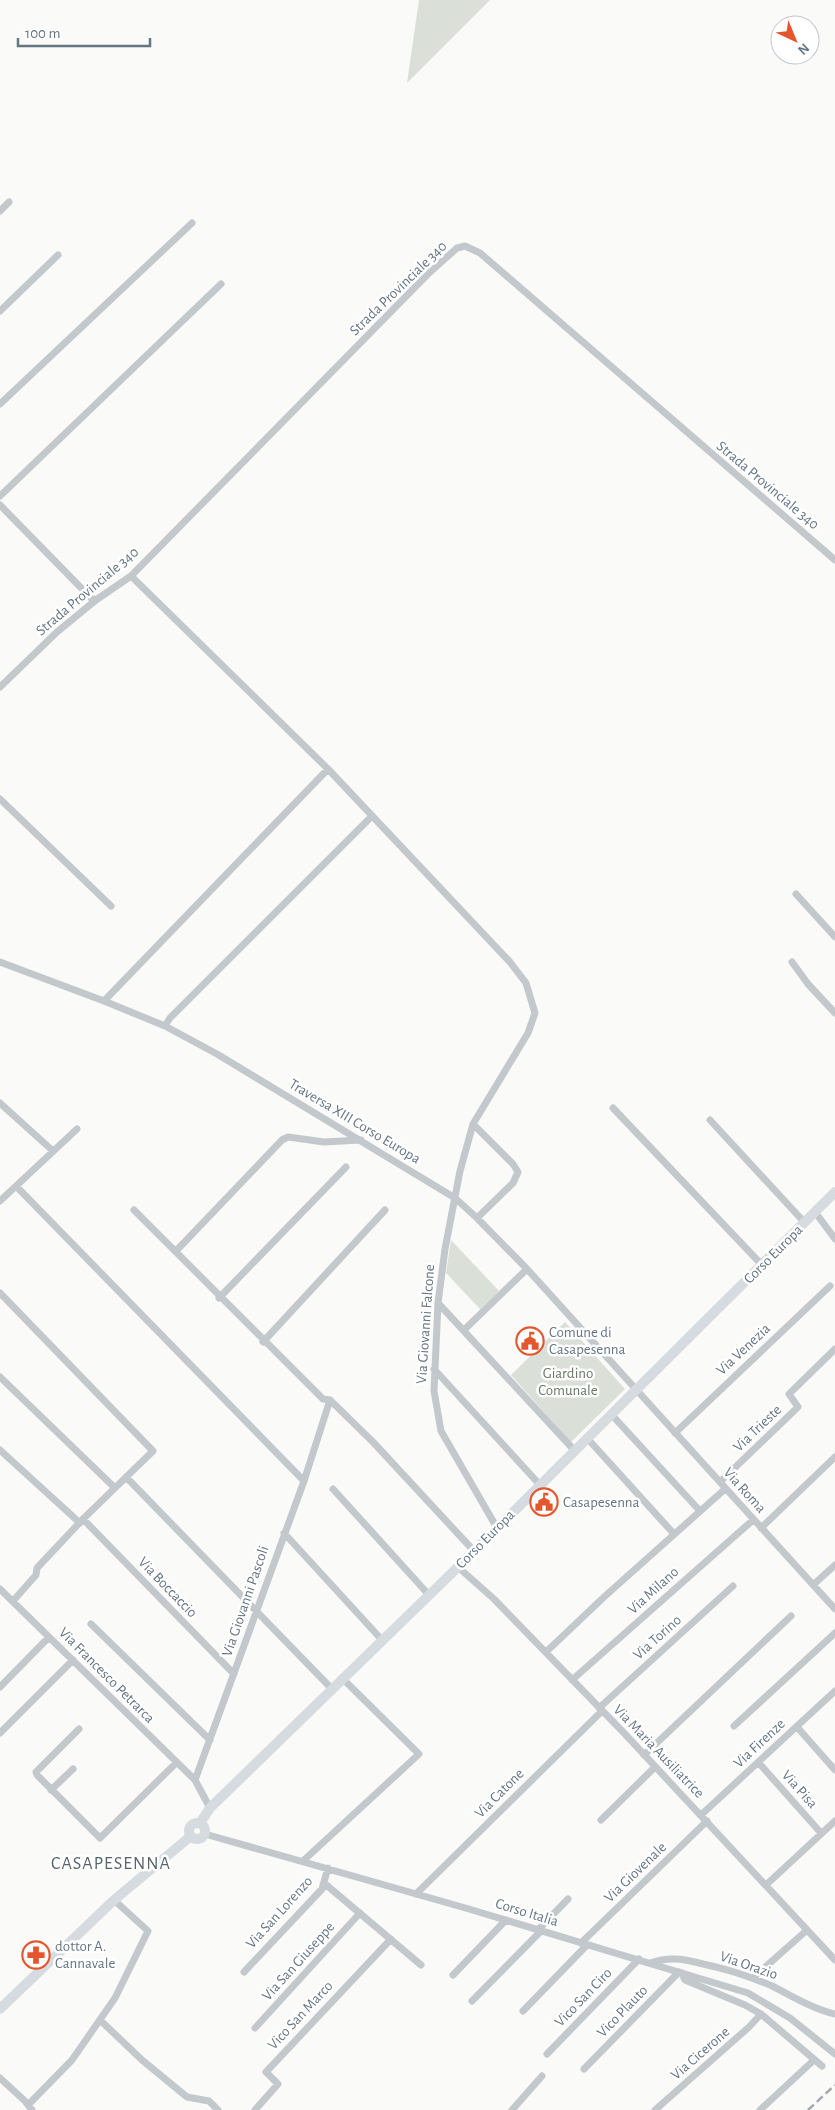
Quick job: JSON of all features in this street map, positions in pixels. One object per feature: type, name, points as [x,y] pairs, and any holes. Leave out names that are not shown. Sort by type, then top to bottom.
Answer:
[{"type":"street","points":[[0,211],[9,202]]},
{"type":"street","points":[[0,404],[192,223]]},
{"type":"street","name":"Strada Provinciale 340","points":[[0,687],[57,632],[96,600],[131,576],[428,274],[457,248],[465,246],[480,253],[835,560]]},
{"type":"street","points":[[0,311],[58,254]]},
{"type":"street","points":[[0,496],[221,284]]},
{"type":"street","points":[[0,505],[91,598],[96,600]]},
{"type":"street","name":"Via Giovanni Falcone","points":[[131,576],[328,769],[510,962],[526,983],[535,1013],[528,1033],[473,1124],[455,1198],[445,1249],[438,1303],[434,1369],[434,1391],[441,1431],[497,1528]]},
{"type":"street","points":[[104,1001],[328,769]]},
{"type":"street","points":[[0,799],[110,906]]},
{"type":"street","points":[[165,1026],[177,1011],[372,816]]},
{"type":"street","points":[[796,894],[835,937]]},
{"type":"street","name":"Traversa XIII Corso Europa","points":[[0,962],[165,1026],[216,1054],[455,1198],[527,1269],[636,1389]]},
{"type":"street","points":[[792,962],[808,984],[835,1013]]},
{"type":"street","points":[[0,1103],[53,1151]]},
{"type":"street","points":[[613,1108],[762,1265]]},
{"type":"street","points":[[710,1120],[804,1222]]},
{"type":"street","points":[[473,1124],[513,1164],[518,1172],[513,1183],[477,1218]]},
{"type":"street","points":[[0,1201],[77,1128]]},
{"type":"street","points":[[176,1251],[282,1140],[288,1137],[324,1142],[361,1140]]},
{"type":"street","points":[[220,1298],[346,1167]]},
{"type":"street","points":[[16,1186],[304,1481]]},
{"type":"street","points":[[0,1189],[6,1195]]},
{"type":"street","name":"Corso Europa","points":[[200,1823],[210,1808],[331,1688],[458,1567],[835,1192]]},
{"type":"street","points":[[134,1210],[263,1342],[323,1399],[330,1400],[373,1442],[474,1551]]},
{"type":"street","points":[[263,1342],[385,1210]]},
{"type":"street","points":[[815,1212],[835,1239]]},
{"type":"street","points":[[464,1330],[527,1269]]},
{"type":"street","name":"Via Venezia","points":[[675,1432],[830,1286]]},
{"type":"street","points":[[0,1292],[154,1451],[81,1521],[37,1568],[36,1575],[14,1601]]},
{"type":"street","points":[[438,1303],[575,1450]]},
{"type":"street","name":"Via Trieste","points":[[720,1482],[798,1407],[789,1394],[835,1349]]},
{"type":"street","points":[[434,1369],[540,1486]]},
{"type":"street","points":[[0,1377],[115,1488]]},
{"type":"street","name":"Via Roma","points":[[636,1389],[835,1609]]},
{"type":"street","name":"Via Giovanni Pascoli","points":[[195,1780],[304,1481],[330,1400]]},
{"type":"street","points":[[611,1414],[700,1511]]},
{"type":"street","points":[[587,1438],[674,1534]]},
{"type":"street","name":"Via Boccaccio","points":[[0,1450],[81,1521],[234,1674]]},
{"type":"street","points":[[761,1528],[835,1457]]},
{"type":"street","points":[[126,1477],[331,1688]]},
{"type":"street","points":[[333,1489],[429,1595]]},
{"type":"street","points":[[546,1652],[725,1489]]},
{"type":"street","name":"Via Milano","points":[[572,1680],[753,1520]]},
{"type":"street","points":[[284,1533],[382,1640]]},
{"type":"street","points":[[813,1585],[835,1565]]},
{"type":"street","name":"Via Maria Ausiliatrice","points":[[458,1567],[494,1599],[546,1652],[707,1821],[835,1960]]},
{"type":"street","name":"Via Torino","points":[[600,1710],[733,1586]]},
{"type":"street","name":"Via Francesco Petrarca","points":[[0,1589],[195,1780]]},
{"type":"street","points":[[644,1755],[791,1616]]},
{"type":"street","points":[[91,1624],[210,1740]]},
{"type":"street","points":[[734,1726],[835,1633]]},
{"type":"street","points":[[0,1686],[49,1638]]},
{"type":"street","points":[[0,1733],[74,1660]]},
{"type":"street","points":[[304,1861],[419,1754],[342,1678]]},
{"type":"street","name":"Via Firenze","points":[[701,1815],[835,1691]]},
{"type":"street","name":"Via Catone","points":[[416,1894],[600,1710]]},
{"type":"street","points":[[797,1727],[835,1770]]},
{"type":"street","points":[[79,1729],[36,1772],[51,1790],[100,1838],[176,1763]]},
{"type":"street","name":"Via Pisa","points":[[758,1762],[821,1833]]},
{"type":"street","points":[[601,1820],[655,1766]]},
{"type":"street","points":[[51,1790],[72,1769]]},
{"type":"street","points":[[195,1780],[210,1808]]},
{"type":"street","points":[[766,1885],[835,1820]]},
{"type":"street","name":"Via Giovenale","points":[[523,2011],[584,1944],[707,1821]]},
{"type":"street","points":[[200,1823],[204,1826],[204,1834],[198,1839],[191,1836],[188,1831],[190,1826],[200,1823]]},
{"type":"street","name":"Corso Italia","points":[[204,1834],[506,1920],[748,1993],[790,2018],[835,2054]]},
{"type":"street","points":[[0,2009],[114,1900],[191,1836]]},
{"type":"street","name":"Via San Lorenzo","points":[[244,1972],[322,1889],[328,1868]]},
{"type":"street","points":[[324,1882],[421,1966]]},
{"type":"street","points":[[0,2078],[30,2108],[72,2060],[115,1998],[148,1931],[114,1900]]},
{"type":"street","points":[[472,2001],[568,1900]]},
{"type":"street","name":"Via San Giuseppe","points":[[255,2028],[360,1913]]},
{"type":"street","points":[[453,1975],[506,1920]]},
{"type":"street","points":[[753,1978],[807,1930]]},
{"type":"street","name":"Vico San Marco","points":[[255,2110],[278,2084],[266,2072],[391,1939]]},
{"type":"street","name":"Via Orazio","points":[[650,1963],[662,1958],[678,1958],[735,1972],[835,2014]]},
{"type":"street","name":"Vico San Ciro","points":[[548,2054],[638,1959]]},
{"type":"street","points":[[680,1972],[685,1980],[737,2001],[761,2014],[822,2066]]},
{"type":"street","name":"Vico Plauto","points":[[584,2069],[680,1972]]},
{"type":"street","name":"Via Cicerone","points":[[655,2110],[749,2027],[761,2014]]},
{"type":"street","points":[[100,2020],[142,2060],[187,2097],[209,2101],[218,2110]]},
{"type":"street","points":[[760,2110],[814,2060]]},
{"type":"street","points":[[512,2110],[542,2076]]},
{"type":"green space","points":[[419,0],[490,0],[407,83]]},
{"type":"green space","points":[[451,1240],[499,1291],[480,1309],[446,1273]]},
{"type":"green space","name":"Giardino Comunale","points":[[565,1322],[625,1389],[571,1442],[511,1375]]},
{"type":"railway","points":[[808,2110],[835,2085]]},
{"type":"place","name":"Comune di Casapesenna","points":[[530,1341]]},
{"type":"place","name":"Casapesenna","points":[[544,1502]]},
{"type":"place","name":"dottor A. Cannavale","points":[[36,1955]]},
{"type":"district","name":"CASAPESENNA","points":[[111,1863]]}]
